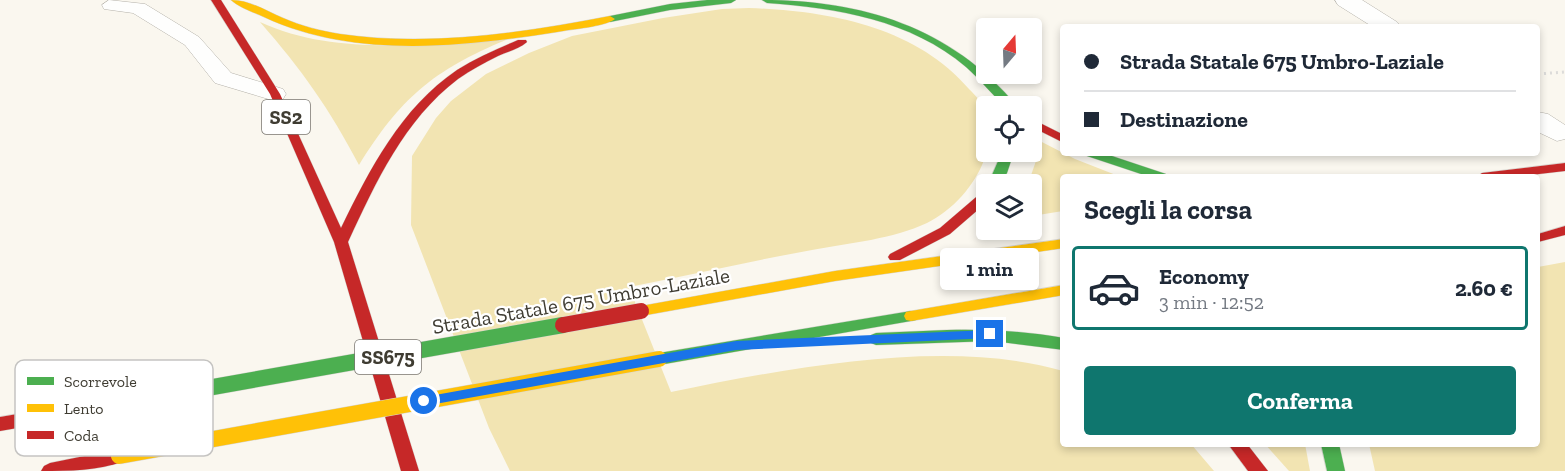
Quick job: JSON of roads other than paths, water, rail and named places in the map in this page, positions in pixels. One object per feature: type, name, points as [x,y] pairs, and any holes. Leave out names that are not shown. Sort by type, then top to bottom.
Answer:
[{"type":"main road","name":"SS2","points":[[216,0],[276,94],[342,242],[410,471]]},
{"type":"main road","points":[[237,0],[283,22],[315,32],[345,36],[448,39],[518,34],[658,9],[731,0]]},
{"type":"main road","points":[[767,0],[837,8],[916,32],[964,60],[983,77],[997,96]]},
{"type":"main road","points":[[342,242],[383,156],[410,116],[427,98],[490,55],[523,41],[567,27]]},
{"type":"main road","points":[[1042,128],[1060,138]]},
{"type":"main road","points":[[1100,156],[1153,174]]},
{"type":"main road","points":[[1513,174],[1565,169]]},
{"type":"main road","points":[[1536,174],[1565,169]]},
{"type":"main road","points":[[835,276],[876,265],[913,250],[945,233],[976,207]]},
{"type":"main road","points":[[1540,228],[1565,225]]},
{"type":"main road","points":[[1540,237],[1565,230]]},
{"type":"main road","name":"Strada Statale 675 Umbro-Laziale","points":[[213,387],[835,276],[1060,244]]},
{"type":"main road","name":"SS675","points":[[213,439],[736,345],[1060,291]]},
{"type":"main road","points":[[736,345],[990,334],[1040,338],[1060,343]]},
{"type":"main road","name":"Strada Statale 675 Umbro-Laziale","points":[[0,424],[15,421]]},
{"type":"main road","points":[[1239,447],[1259,471]]},
{"type":"main road","points":[[1331,447],[1336,471]]},
{"type":"main road","name":"SS675","points":[[50,471],[119,456]]},
{"type":"street","points":[[1346,0],[1384,24]]},
{"type":"lane","points":[[111,5],[138,8],[192,41],[223,78],[276,94]]}]
